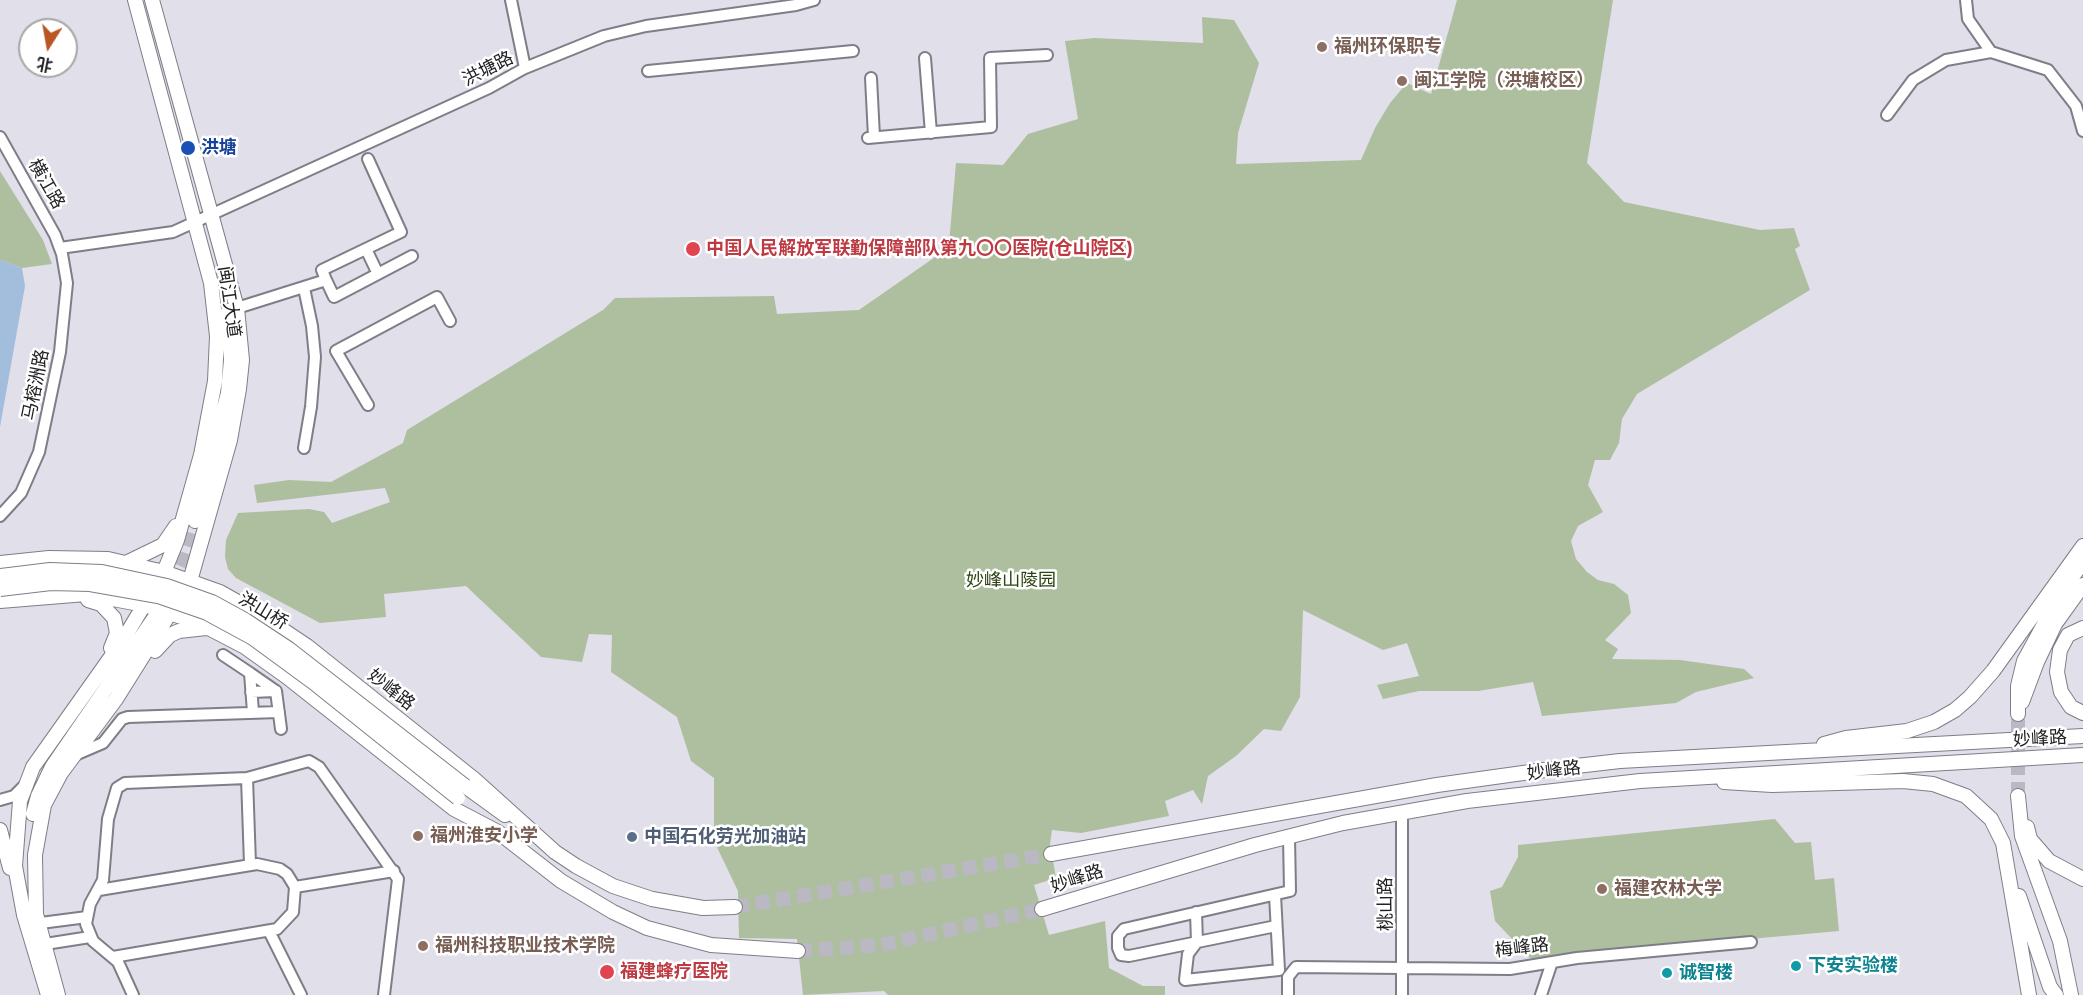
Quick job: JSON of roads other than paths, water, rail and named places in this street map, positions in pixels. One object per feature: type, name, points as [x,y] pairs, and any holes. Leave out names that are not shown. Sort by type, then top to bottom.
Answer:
[{"type":"main road","name":"闽江大道","points":[[135,0],[211,283],[216,336],[215,381],[201,455],[151,612]]},
{"type":"main road","name":"闽江大道","points":[[152,0],[223,255]]},
{"type":"main road","points":[[31,919],[35,898],[35,855],[44,805],[55,783],[116,699],[172,613],[190,581],[203,540],[234,418],[242,360],[237,308],[223,255]]},
{"type":"main road","points":[[211,283],[225,328],[226,368],[215,432],[193,521],[220,432],[229,382],[230,327],[223,255]]},
{"type":"main road","points":[[128,562],[158,548],[168,540],[189,494]]},
{"type":"main road","points":[[1810,750],[1846,738],[1907,731],[1934,722],[1955,710],[1993,671],[2083,546]]},
{"type":"main road","name":"妙峰路","points":[[0,563],[50,558],[91,558],[128,562],[190,581],[240,603],[307,646],[480,783],[555,852],[603,882],[638,895],[690,906],[735,908]]},
{"type":"main road","points":[[2083,562],[2062,591],[2024,661],[2018,687],[2018,714],[2037,662],[2055,624],[2083,585]]},
{"type":"main road","name":"洪山桥","points":[[0,576],[50,570],[109,573],[167,586],[212,602],[253,624],[289,649],[461,792]]},
{"type":"main road","points":[[0,597],[51,583],[106,586],[158,596],[207,614],[253,638],[461,792],[555,852]]},
{"type":"main road","points":[[44,598],[60,594],[86,594],[151,612],[172,613],[209,628],[245,648],[287,677],[446,803],[498,832],[577,891],[647,928],[718,946],[798,951]]},
{"type":"main road","points":[[0,597],[95,602],[111,613],[116,625],[115,640],[96,676]]},
{"type":"main road","points":[[20,895],[15,851],[18,816],[25,784],[45,748],[96,676],[151,612]]},
{"type":"main road","points":[[20,895],[22,835],[33,794],[56,753],[151,612]]},
{"type":"main road","points":[[35,898],[27,853],[38,796],[52,767],[151,612]]},
{"type":"main road","points":[[116,699],[170,635],[186,629],[209,628]]},
{"type":"main road","points":[[2083,628],[2068,635],[2060,650],[2057,672],[2061,692],[2072,707],[2083,712]]},
{"type":"main road","name":"妙峰路","points":[[1051,854],[1437,785],[1523,772],[1620,761],[2083,736]]},
{"type":"main road","name":"妙峰路","points":[[1042,909],[1169,869],[1289,837],[1402,813],[1554,789],[1691,777],[2083,755]]},
{"type":"main road","points":[[1691,777],[1772,785],[1903,781],[1933,784],[1966,796],[1991,819],[2000,834],[2050,987],[2056,995]]},
{"type":"main road","points":[[461,792],[498,832]]},
{"type":"main road","points":[[2071,995],[2060,941],[2022,836],[2018,796],[2030,839],[2049,861],[2083,879]]},
{"type":"main road","points":[[0,830],[20,895],[31,919],[48,995]]},
{"type":"main road","points":[[2006,857],[2029,995]]},
{"type":"main road","points":[[38,945],[58,995]]},
{"type":"street","points":[[512,0],[525,68]]},
{"type":"street","name":"洪塘路","points":[[60,248],[173,232],[489,88],[525,68],[589,41],[632,28],[814,0]]},
{"type":"street","points":[[1966,0],[1968,19],[1991,52]]},
{"type":"street","points":[[648,71],[853,51]]},
{"type":"street","points":[[1887,115],[1913,80],[1946,60],[1991,52],[2048,70],[2076,106],[2083,131]]},
{"type":"street","points":[[871,78],[871,138],[991,128],[990,58],[1047,55]]},
{"type":"street","points":[[925,58],[931,133]]},
{"type":"street","name":"横江路","points":[[0,137],[45,216],[60,248]]},
{"type":"street","points":[[368,159],[401,232],[322,270],[326,280],[334,297],[412,256]]},
{"type":"street","name":"马榕洲路","points":[[0,516],[15,502],[26,485],[45,429],[65,307],[66,272],[60,248]]},
{"type":"street","points":[[366,249],[378,274]]},
{"type":"street","points":[[237,308],[326,280]]},
{"type":"street","points":[[304,288],[312,326],[315,357],[311,407],[304,448]]},
{"type":"street","points":[[368,405],[336,351],[437,297],[450,321]]},
{"type":"street","points":[[223,655],[276,691],[281,729]]},
{"type":"street","points":[[250,673],[253,712]]},
{"type":"street","points":[[251,692],[276,691]]},
{"type":"street","points":[[75,755],[104,743],[122,720],[128,717],[279,712]]},
{"type":"street","points":[[133,995],[113,957],[90,937],[87,917],[90,904],[103,880],[110,810],[119,784],[247,778],[305,761],[314,762],[394,871],[399,884],[384,995]]},
{"type":"street","points":[[247,778],[250,864]]},
{"type":"street","points":[[0,800],[14,796],[25,784]]},
{"type":"street","name":"桃山路","points":[[1402,813],[1402,995]]},
{"type":"street","points":[[1276,926],[1124,956],[1119,952],[1117,941],[1124,929],[1290,891],[1289,837]]},
{"type":"street","points":[[99,890],[250,864],[266,864],[280,869],[287,874],[296,887],[296,904],[283,926],[269,931],[113,957]]},
{"type":"street","points":[[296,887],[394,871]]},
{"type":"street","points":[[1196,912],[1197,942],[1188,954],[1185,980],[1279,970],[1275,895]]},
{"type":"street","points":[[31,919],[87,917]]},
{"type":"street","points":[[269,931],[301,995]]},
{"type":"street","points":[[38,945],[90,937]]},
{"type":"street","name":"梅峰路","points":[[1288,995],[1288,977],[1296,967],[1510,969],[1552,962],[1751,942]]},
{"type":"street","points":[[1541,995],[1552,962]]},
{"type":"water","points":[[0,260],[22,268],[25,286],[0,427]]},
{"type":"tunnel","points":[[171,585],[183,559],[195,521]]},
{"type":"tunnel","points":[[2018,714],[2018,796]]},
{"type":"tunnel","points":[[735,907],[1051,854]]},
{"type":"tunnel","points":[[798,951],[881,945],[1042,909]]},
{"type":"place","name":"福州环保职专","points":[[1322,47]]},
{"type":"place","name":"闽江学院（洪塘校区）","points":[[1402,81]]},
{"type":"place","name":"洪塘","points":[[188,148]]},
{"type":"place","name":"中国人民解放军联勤保障部队第九〇〇医院(仓山院区)","points":[[693,249]]},
{"type":"place","name":"福州淮安小学","points":[[418,836]]},
{"type":"place","name":"中国石化劳光加油站","points":[[632,837]]},
{"type":"place","name":"福建农林大学","points":[[1602,889]]},
{"type":"place","name":"福州科技职业技术学院","points":[[423,946]]},
{"type":"place","name":"下安实验楼","points":[[1796,966]]},
{"type":"place","name":"福建蜂疗医院","points":[[607,972]]},
{"type":"place","name":"诚智楼","points":[[1667,973]]},
{"type":"park label","name":"妙峰山陵园","points":[[1011,581]]}]
